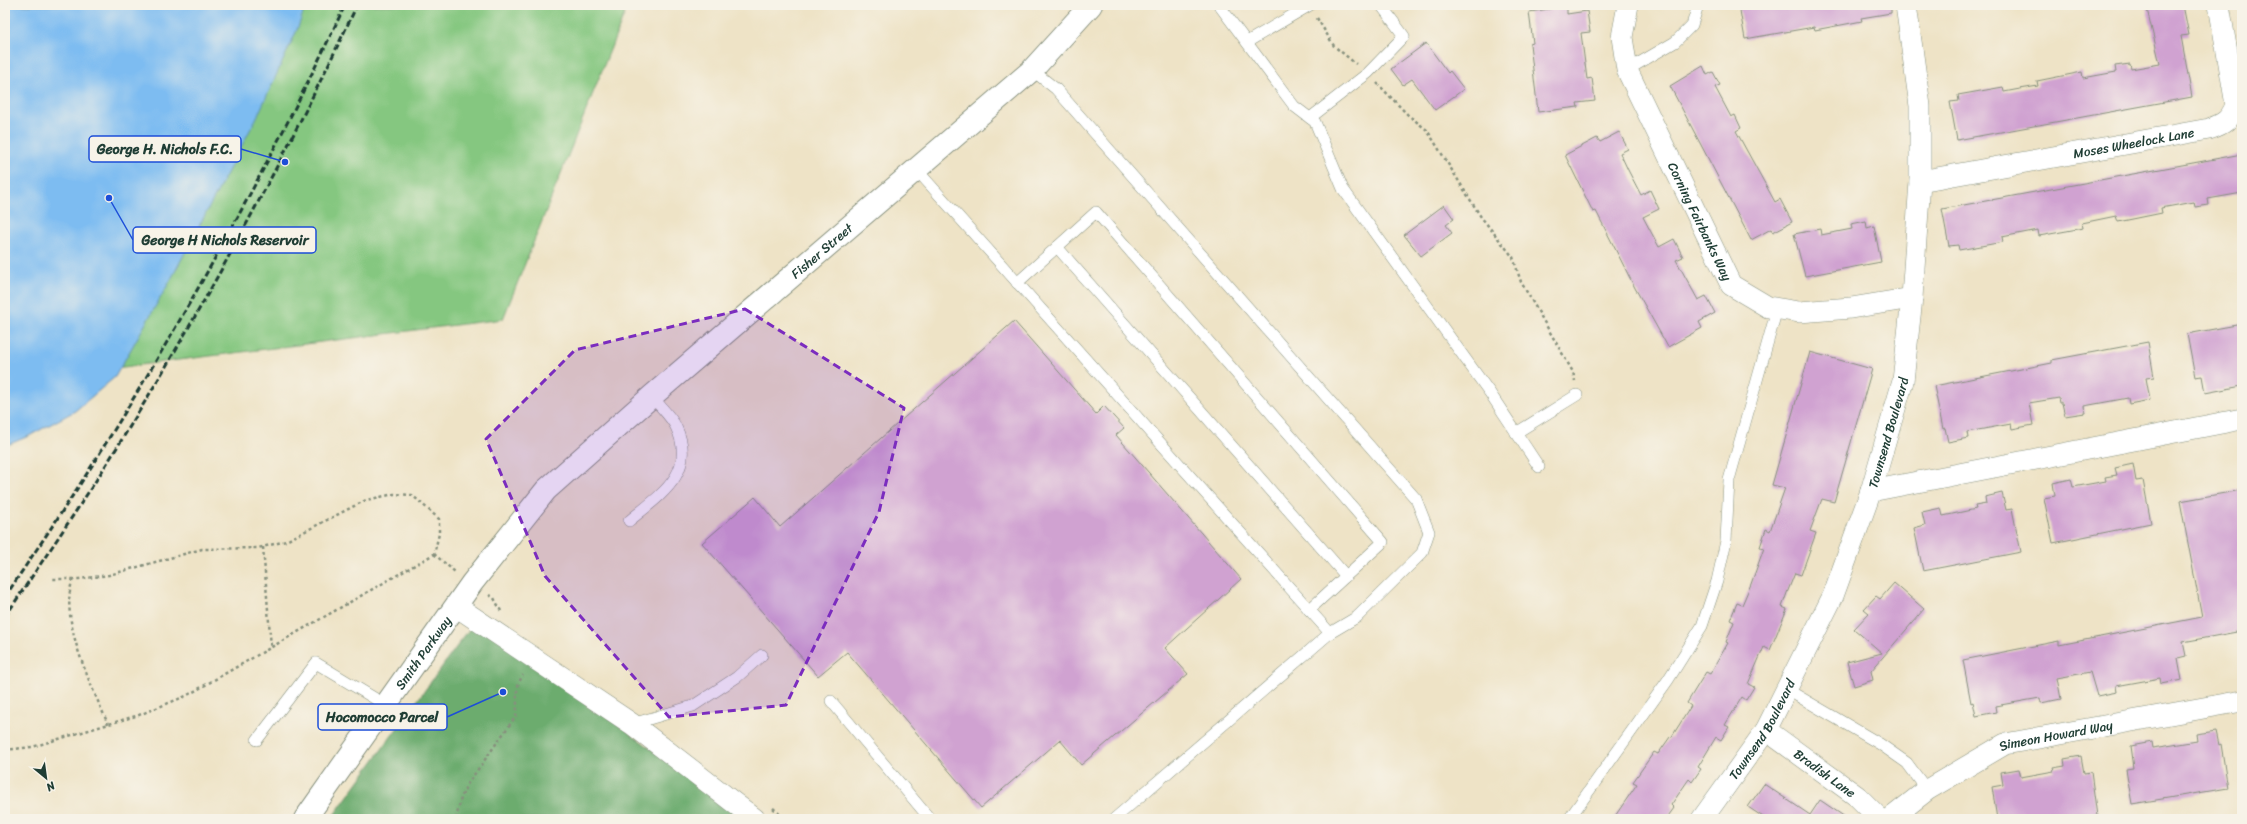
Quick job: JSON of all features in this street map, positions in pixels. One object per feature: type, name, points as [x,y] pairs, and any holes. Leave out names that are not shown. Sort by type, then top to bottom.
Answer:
[{"type":"street","name":"Fisher Street","points":[[546,490],[652,396],[1032,70],[1092,5]]},
{"type":"street","name":"Corning Fairbanks Way","points":[[1628,5],[1622,37],[1627,70],[1731,285],[1768,307],[1799,312],[1851,308],[1912,298]]},
{"type":"street","name":"Townsend Boulevard","points":[[1702,819],[1766,730],[1833,596],[1871,491],[1903,381],[1912,298],[1920,180],[1920,106],[1906,5]]},
{"type":"street","name":"Moses Wheelock Lane","points":[[1920,180],[2210,129],[2224,124],[2232,117],[2236,105],[2219,5]]},
{"type":"street","points":[[1871,491],[2242,419]]},
{"type":"street","name":"Smith Parkway","points":[[305,819],[384,704],[472,583],[546,490]]},
{"type":"street","points":[[456,606],[632,724],[755,819]]},
{"type":"street","name":"Simeon Howard Way","points":[[1890,819],[1927,790],[2005,744],[2242,701]]},
{"type":"street","name":"Bradish Lane","points":[[1766,730],[1858,797],[1880,819]]},
{"type":"lane","points":[[1219,5],[1294,106],[1315,122],[1342,189],[1539,467]]},
{"type":"lane","points":[[1247,42],[1310,5]]},
{"type":"lane","points":[[1310,118],[1368,73],[1404,36],[1381,5]]},
{"type":"lane","points":[[1627,70],[1675,42],[1692,25],[1698,5]]},
{"type":"lane","points":[[1032,70],[1056,90],[1416,499],[1429,532],[1422,553],[1357,617],[1330,633],[1114,819]]},
{"type":"lane","points":[[916,170],[1330,633]]},
{"type":"lane","points":[[1017,283],[1096,212],[1383,542],[1309,610]]},
{"type":"lane","points":[[1057,247],[1346,576]]},
{"type":"lane","points":[[1569,819],[1668,680],[1702,626],[1717,582],[1726,541],[1729,480],[1777,309]]},
{"type":"lane","points":[[1516,433],[1577,395]]},
{"type":"lane","points":[[629,521],[676,480],[682,461],[681,440],[676,426],[652,396]]},
{"type":"lane","points":[[632,724],[693,706],[737,676],[762,655]]},
{"type":"lane","points":[[257,740],[316,662],[384,704]]},
{"type":"lane","points":[[1786,689],[1880,744],[1907,763],[1927,790]]},
{"type":"lane","points":[[831,701],[930,819]]},
{"type":"path","points":[[1316,16],[1334,46],[1368,73],[1408,115],[1426,130],[1481,217],[1513,257],[1521,282],[1573,372],[1577,395]]},
{"type":"path","points":[[5,750],[32,747],[139,715],[186,696],[434,554],[439,534],[439,519],[412,495],[394,494],[366,500],[286,541],[263,546],[202,549],[109,575],[73,579],[53,579]]},
{"type":"path","points":[[263,546],[271,647]]},
{"type":"path","points":[[434,554],[456,573],[494,598],[502,612]]},
{"type":"path","points":[[73,579],[70,587],[69,610],[74,632],[85,667],[108,724]]},
{"type":"path","points":[[456,819],[461,798],[466,786],[516,716],[518,684],[534,659]]},
{"type":"highlighted area","points":[[745,309],[904,408],[879,512],[786,705],[669,717],[545,576],[486,439],[575,350]]},
{"type":"green space","points":[[5,5],[628,5],[503,319],[5,382]]},
{"type":"green space","points":[[476,620],[747,819],[331,819]]},
{"type":"water","points":[[5,5],[306,5],[297,30],[258,115],[170,281],[115,377],[75,411],[29,436],[5,446]]},
{"type":"building","points":[[1739,5],[1891,5],[1891,13],[1861,18],[1862,21],[1815,30],[1814,27],[1745,39]]},
{"type":"building","points":[[2146,5],[2183,5],[2189,35],[2181,36],[2192,97],[1957,140],[1950,102],[1959,101],[1958,95],[2003,87],[2004,92],[2038,86],[2037,81],[2082,72],[2083,78],[2116,72],[2115,66],[2130,64],[2131,69],[2160,64]]},
{"type":"building","points":[[1562,7],[1567,8],[1567,14],[1587,11],[1590,32],[1581,33],[1587,79],[1592,78],[1595,101],[1577,103],[1578,107],[1538,112],[1530,44],[1533,43],[1529,12]]},
{"type":"building","points":[[1426,43],[1448,73],[1450,71],[1464,89],[1435,110],[1412,79],[1403,85],[1391,69]]},
{"type":"building","points":[[1703,66],[1707,75],[1713,72],[1720,85],[1715,87],[1731,117],[1735,115],[1741,128],[1736,131],[1775,202],[1780,199],[1792,222],[1773,232],[1771,229],[1751,240],[1670,86]]},
{"type":"building","points":[[1619,132],[1628,149],[1620,153],[1628,170],[1641,195],[1650,190],[1659,209],[1643,217],[1659,247],[1674,239],[1683,257],[1676,260],[1698,300],[1706,296],[1715,313],[1699,322],[1702,328],[1668,347],[1635,288],[1596,211],[1593,212],[1565,155],[1597,138],[1600,142]]},
{"type":"building","points":[[2242,154],[2242,193],[2208,199],[2209,205],[2195,207],[2194,202],[2161,208],[2162,213],[2118,222],[2116,216],[2082,223],[2083,228],[2039,236],[2038,230],[2002,237],[2003,242],[1959,250],[1958,245],[1949,246],[1942,209]]},
{"type":"building","points":[[1444,205],[1454,219],[1446,225],[1452,233],[1421,256],[1404,235]]},
{"type":"building","points":[[1866,221],[1867,228],[1874,226],[1881,262],[1805,276],[1794,234],[1820,229],[1821,235],[1852,229],[1851,224]]},
{"type":"building","points":[[1014,321],[1096,414],[1104,406],[1124,428],[1116,435],[1241,579],[1165,648],[1188,674],[1081,765],[1060,740],[981,808],[847,652],[818,676],[702,543],[755,497],[780,527]]},
{"type":"building","points":[[2242,324],[2242,386],[2205,393],[2202,376],[2195,377],[2187,334]]},
{"type":"building","points":[[2148,342],[2154,377],[2146,378],[2150,400],[2129,404],[2128,398],[2084,406],[2085,413],[2065,416],[2062,403],[2060,403],[2059,398],[2029,403],[2033,425],[2012,429],[2011,424],[1967,432],[1968,438],[1948,442],[1945,428],[1943,429],[1934,386],[2052,363],[2052,360]]},
{"type":"building","points":[[1810,352],[1872,369],[1834,502],[1822,499],[1810,531],[1816,533],[1801,575],[1795,573],[1782,607],[1787,609],[1770,650],[1764,647],[1748,684],[1754,687],[1746,700],[1742,697],[1725,725],[1729,727],[1721,740],[1716,737],[1698,767],[1701,769],[1692,782],[1689,779],[1671,805],[1674,808],[1666,819],[1613,819],[1637,784],[1633,782],[1654,752],[1658,754],[1670,737],[1671,738],[1691,706],[1687,703],[1706,672],[1710,674],[1728,643],[1726,642],[1734,622],[1730,620],[1737,603],[1742,605],[1751,584],[1764,548],[1760,547],[1766,529],[1770,531],[1785,488],[1772,485]]},
{"type":"building","points":[[2133,464],[2136,481],[2143,480],[2151,523],[2053,543],[2044,498],[2055,496],[2053,483],[2071,479],[2073,487],[2106,481],[2105,477],[2117,475],[2115,468]]},
{"type":"building","points":[[2242,490],[2242,631],[2183,642],[2186,656],[2178,658],[2182,680],[2161,684],[2160,678],[2116,686],[2117,692],[2097,696],[2090,672],[2057,678],[2061,699],[2041,703],[2040,698],[1995,706],[1996,712],[1976,716],[1973,702],[1971,703],[1963,660],[2059,641],[2059,645],[2202,617],[2180,501]]},
{"type":"building","points":[[2002,493],[2006,510],[2012,509],[2021,552],[1923,571],[1914,528],[1925,525],[1922,512],[1941,508],[1943,516],[1976,509],[1975,506],[1986,504],[1985,497]]},
{"type":"building","points":[[1894,583],[1924,609],[1871,671],[1873,680],[1854,686],[1847,662],[1882,653],[1854,629],[1869,613],[1864,609],[1876,596],[1880,599]]},
{"type":"building","points":[[2216,731],[2219,745],[2221,744],[2228,788],[2132,804],[2126,769],[2134,768],[2131,746],[2152,742],[2153,748],[2197,741],[2196,734]]},
{"type":"building","points":[[2081,756],[2084,773],[2091,772],[2097,816],[2076,819],[1997,819],[1992,787],[2003,785],[2001,772],[2019,769],[2021,777],[2054,771],[2053,768],[2065,766],[2064,759]]},
{"type":"building","points":[[1764,784],[1810,815],[1820,800],[1848,819],[1766,819],[1748,807]]},
{"type":"railway","points":[[5,597],[90,469],[199,287],[289,119],[345,5]]},
{"type":"railway","points":[[5,617],[111,457],[178,347],[271,178],[357,5]]},
{"type":"place","name":"George H. Nichols F.C.","points":[[285,162]]},
{"type":"place","name":"George H Nichols Reservoir","points":[[109,198]]},
{"type":"place","name":"Hocomocco Parcel","points":[[503,692]]}]
